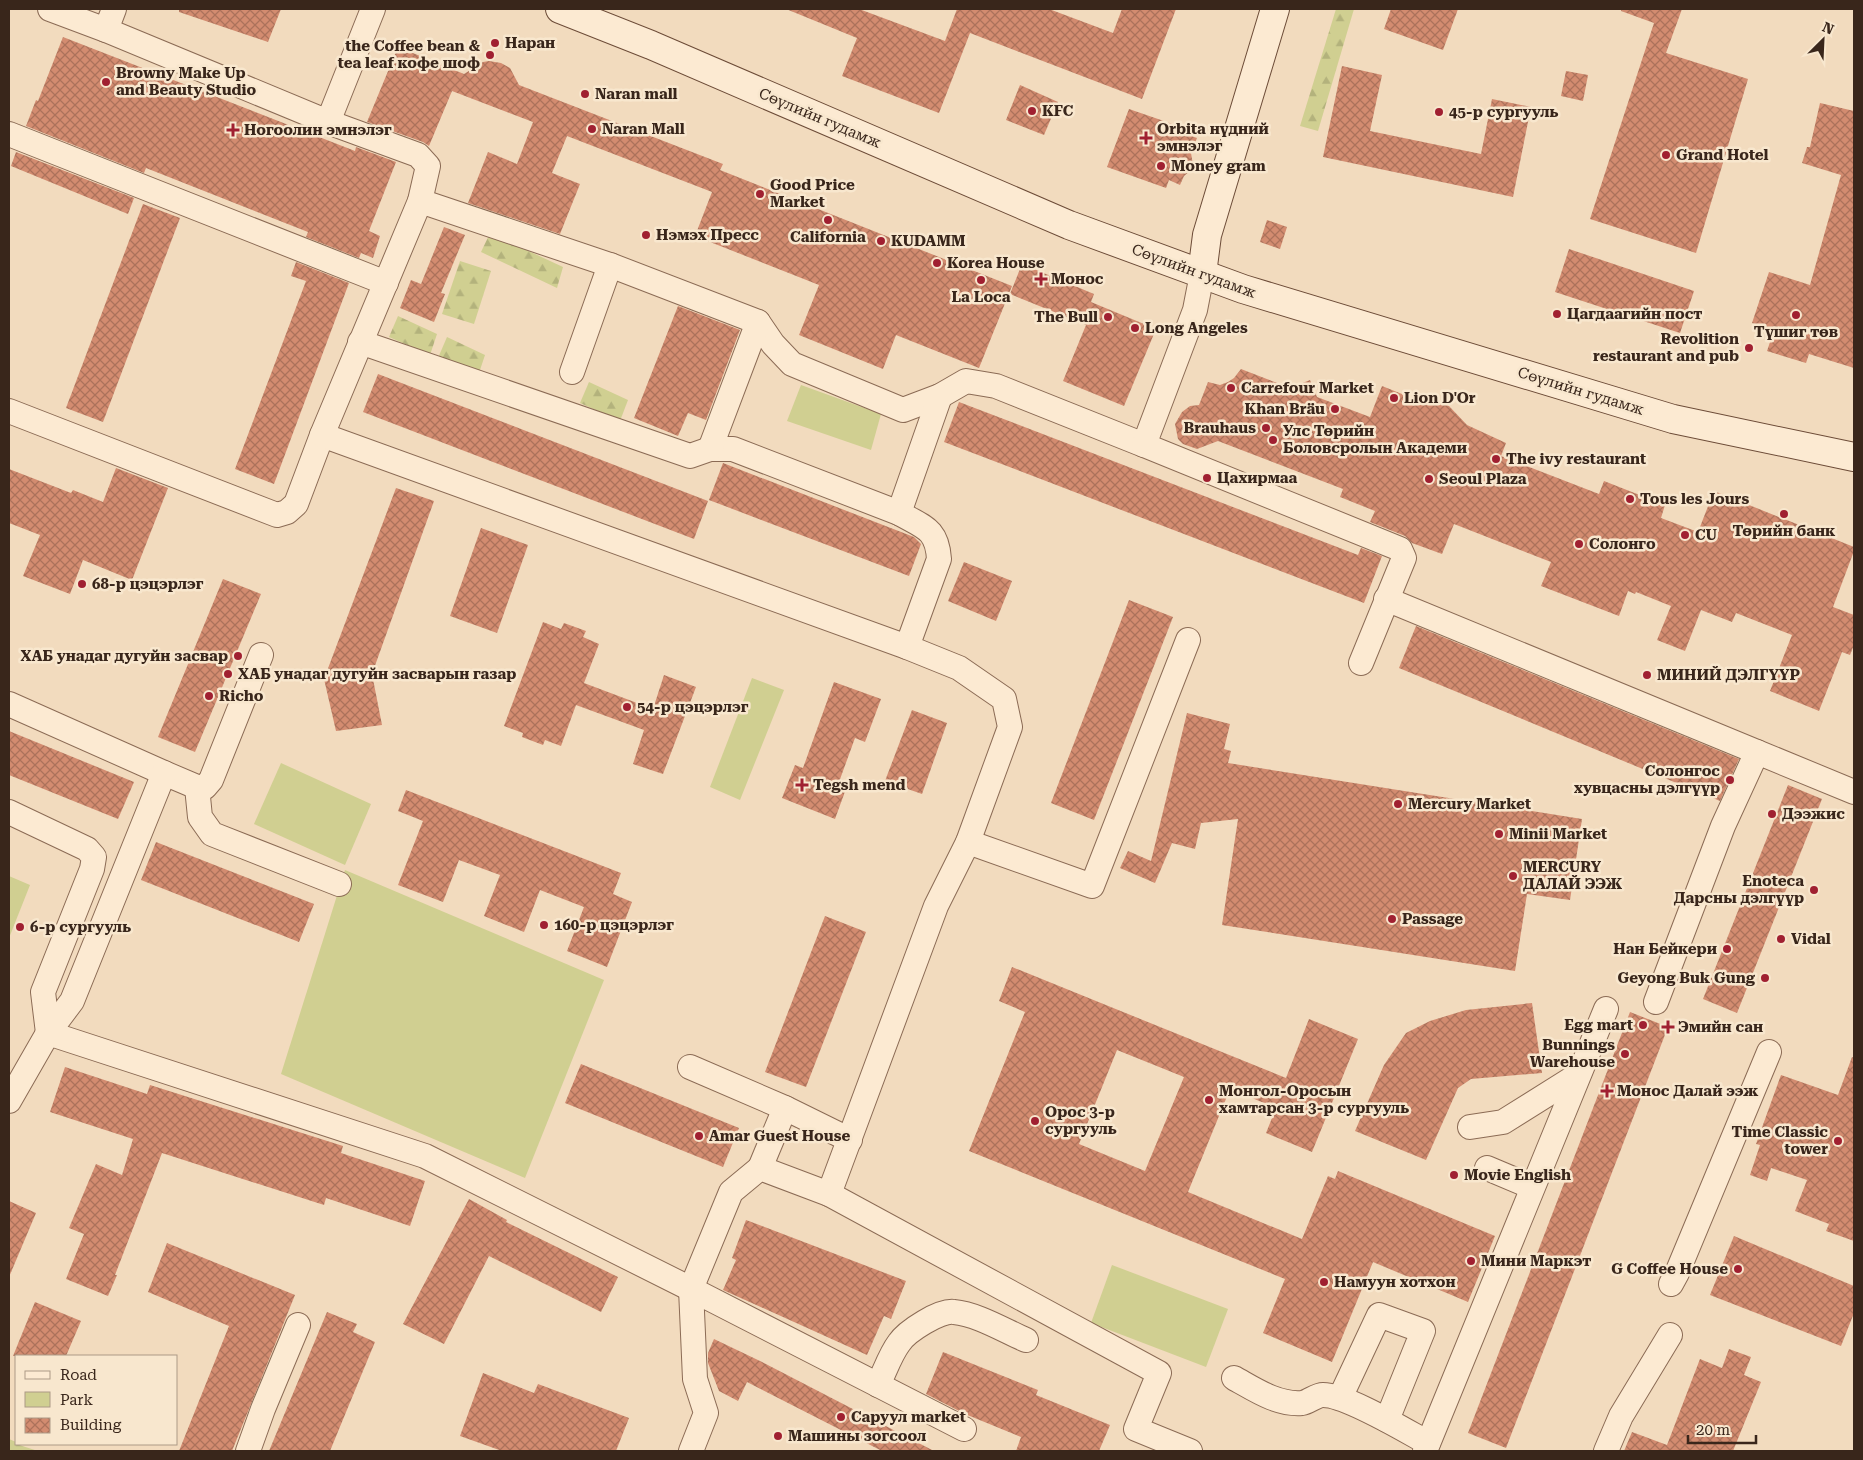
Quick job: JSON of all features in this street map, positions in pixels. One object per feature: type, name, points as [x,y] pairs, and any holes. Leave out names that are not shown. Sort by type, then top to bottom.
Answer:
[{"type":"main road","name":"Сөүлийн гудамж","points":[[560,9],[650,45],[1069,225],[1243,290],[1672,419],[1854,457]]},
{"type":"main road","points":[[1202,274],[1207,234],[1275,9]]},
{"type":"street","points":[[9,411],[277,515],[287,512],[296,504],[360,342],[420,201],[428,166],[418,155],[328,122],[110,19],[50,9]]},
{"type":"street","points":[[328,122],[373,9]]},
{"type":"street","points":[[9,134],[386,283]]},
{"type":"street","points":[[420,201],[610,265],[758,322],[773,344],[792,364],[903,410],[940,396],[966,381],[996,386],[1400,549],[1404,558],[1361,663]]},
{"type":"street","points":[[572,372],[610,265]]},
{"type":"street","points":[[1144,446],[1194,310],[1202,274]]},
{"type":"street","points":[[710,449],[758,322]]},
{"type":"street","points":[[360,342],[690,456],[710,449],[733,449],[899,513],[930,531],[938,544],[939,559],[908,647]]},
{"type":"street","points":[[899,513],[940,396]]},
{"type":"street","points":[[322,435],[908,647],[959,668],[1004,699],[1010,727],[968,842],[936,906],[829,1194]]},
{"type":"street","points":[[1386,599],[1854,792]]},
{"type":"street","points":[[968,842],[1092,886],[1188,640]]},
{"type":"street","points":[[9,704],[197,787],[205,786],[210,780],[261,654]]},
{"type":"street","points":[[1656,1002],[1723,826],[1757,752]]},
{"type":"street","points":[[9,1101],[48,1033],[72,1001],[164,773]]},
{"type":"street","points":[[197,787],[200,817],[212,834],[339,884]]},
{"type":"street","points":[[9,812],[87,849],[94,857],[92,870],[42,992],[48,1033]]},
{"type":"street","points":[[1234,1378],[1275,1399],[1302,1403],[1322,1395],[1340,1398],[1387,1420],[1426,1447],[1606,1009]]},
{"type":"street","points":[[48,1033],[425,1156],[691,1288],[964,1429]]},
{"type":"street","points":[[1670,1284],[1677,1273],[1769,1052]]},
{"type":"street","points":[[690,1067],[784,1108],[850,1140]]},
{"type":"street","points":[[1470,1127],[1503,1122],[1578,1074]]},
{"type":"street","points":[[691,1451],[706,1412],[695,1379],[691,1288],[731,1192],[760,1168],[784,1108]]},
{"type":"street","points":[[760,1168],[829,1194],[1159,1373],[1136,1430],[1190,1451]]},
{"type":"street","points":[[1487,1168],[1532,1187]]},
{"type":"street","points":[[878,1385],[899,1342],[919,1326],[937,1316],[953,1312],[977,1319],[1026,1340]]},
{"type":"street","points":[[1340,1398],[1379,1315],[1423,1331],[1387,1420]]},
{"type":"street","points":[[248,1451],[263,1409],[298,1325]]},
{"type":"street","points":[[1606,1451],[1621,1416],[1670,1335]]},
{"type":"green space","points":[[1336,9],[1354,9],[1318,131],[1300,126]]},
{"type":"green space","points":[[490,233],[563,267],[557,288],[481,252]]},
{"type":"green space","points":[[460,261],[491,271],[474,324],[442,314]]},
{"type":"green space","points":[[398,316],[437,334],[430,355],[389,337]]},
{"type":"green space","points":[[447,337],[485,355],[478,376],[438,358]]},
{"type":"green space","points":[[589,382],[628,400],[620,421],[580,403]]},
{"type":"green space","points":[[801,385],[881,414],[871,450],[787,421]]},
{"type":"green space","points":[[752,678],[784,690],[740,800],[710,787]]},
{"type":"green space","points":[[281,763],[371,804],[345,865],[254,824]]},
{"type":"green space","points":[[345,870],[604,980],[525,1178],[281,1074]]},
{"type":"green space","points":[[9,876],[30,885],[9,938]]},
{"type":"green space","points":[[1112,1265],[1228,1309],[1206,1367],[1091,1323]]},
{"type":"green space","points":[[9,1439],[15,1442],[15,1445],[38,1451],[9,1451]]},
{"type":"building","points":[[179,9],[281,9],[268,42],[179,12]]},
{"type":"building","points":[[786,9],[859,9],[945,41],[957,9],[1049,9],[1113,33],[1122,9],[1176,9],[1142,99],[970,33],[939,113],[842,76],[857,38]]},
{"type":"building","points":[[1391,9],[1458,9],[1443,50],[1384,29]]},
{"type":"building","points":[[1621,9],[1682,9],[1666,53],[1748,79],[1696,253],[1590,219],[1654,23],[1621,11]]},
{"type":"building","points":[[63,37],[355,151],[356,147],[396,162],[369,231],[380,236],[373,258],[361,253],[359,258],[306,237],[308,232],[146,168],[144,173],[26,126]]},
{"type":"building","points":[[398,47],[464,74],[483,62],[501,63],[510,68],[519,85],[723,164],[720,170],[1012,286],[979,368],[896,335],[883,369],[799,335],[819,285],[695,236],[712,192],[567,136],[552,173],[580,184],[560,234],[468,203],[488,152],[517,164],[533,122],[452,91],[429,146],[423,142],[367,122]]},
{"type":"building","points":[[1342,66],[1382,75],[1370,131],[1481,154],[1492,99],[1531,107],[1513,197],[1323,157]]},
{"type":"building","points":[[1566,71],[1588,75],[1583,101],[1561,96]]},
{"type":"building","name":"KFC","points":[[1020,85],[1058,102],[1044,135],[1006,120]]},
{"type":"building","points":[[1820,103],[1854,111],[1854,368],[1809,354],[1806,363],[1767,351],[1774,330],[1752,323],[1769,272],[1810,285],[1841,175],[1802,163],[1807,147],[1810,147]]},
{"type":"building","points":[[1129,109],[1187,129],[1185,134],[1197,138],[1191,153],[1193,165],[1191,170],[1184,176],[1180,185],[1169,180],[1166,188],[1107,167]]},
{"type":"building","points":[[16,152],[134,198],[128,214],[11,166]]},
{"type":"building","points":[[143,204],[180,218],[103,422],[66,408]]},
{"type":"building","points":[[1267,220],[1287,227],[1280,249],[1260,242]]},
{"type":"building","points":[[444,227],[465,235],[441,293],[445,294],[434,322],[400,308],[411,280],[421,284]]},
{"type":"building","points":[[1569,249],[1694,291],[1680,333],[1555,292]]},
{"type":"building","points":[[296,262],[349,283],[274,484],[235,469],[306,281],[291,276]]},
{"type":"building","points":[[1022,264],[1094,294],[1091,302],[1156,329],[1124,406],[1063,381],[1086,325],[1010,294]]},
{"type":"building","points":[[678,306],[740,330],[706,420],[688,413],[678,436],[634,418]]},
{"type":"building","points":[[1241,369],[1290,388],[1310,380],[1317,397],[1370,417],[1382,386],[1417,400],[1428,398],[1438,400],[1449,406],[1467,425],[1506,443],[1501,456],[1599,494],[1604,481],[1665,505],[1661,518],[1698,532],[1714,491],[1854,547],[1833,607],[1854,615],[1854,645],[1850,655],[1842,652],[1819,711],[1770,691],[1792,635],[1736,613],[1732,622],[1701,610],[1685,651],[1657,640],[1671,606],[1636,592],[1635,594],[1628,591],[1619,616],[1541,586],[1551,562],[1454,524],[1442,554],[1412,543],[1405,536],[1370,522],[1375,511],[1340,497],[1343,489],[1218,441],[1197,449],[1183,444],[1178,439],[1175,424],[1182,412],[1190,406],[1199,405],[1208,382],[1220,385],[1228,382]]},
{"type":"building","points":[[378,374],[708,501],[694,539],[363,412]]},
{"type":"building","points":[[959,402],[1358,555],[1361,548],[1382,556],[1364,603],[944,442]]},
{"type":"building","points":[[723,463],[914,537],[921,544],[909,576],[709,500]]},
{"type":"building","points":[[116,468],[168,488],[132,580],[83,560],[70,594],[23,576],[40,535],[9,523],[9,469],[71,493],[73,490],[103,502]]},
{"type":"building","points":[[396,488],[434,501],[372,674],[382,725],[336,731],[324,679]]},
{"type":"building","points":[[481,528],[528,545],[497,633],[450,616]]},
{"type":"building","points":[[964,562],[1012,581],[996,621],[948,601]]},
{"type":"building","points":[[223,579],[261,594],[195,752],[158,737]]},
{"type":"building","points":[[1129,600],[1173,617],[1094,820],[1051,803]]},
{"type":"building","points":[[543,622],[561,629],[564,623],[586,631],[583,637],[599,644],[584,683],[653,709],[664,675],[696,687],[663,774],[633,764],[644,730],[576,705],[561,746],[545,740],[543,745],[522,737],[523,733],[504,726]]},
{"type":"building","points":[[1416,626],[1739,759],[1720,801],[1399,668]]},
{"type":"building","points":[[834,682],[881,699],[865,742],[855,738],[839,782],[847,786],[835,819],[782,798],[795,765],[803,768]]},
{"type":"building","points":[[912,710],[947,723],[922,794],[885,781]]},
{"type":"building","points":[[1187,713],[1230,724],[1224,749],[1231,751],[1228,763],[1582,819],[1570,900],[1527,894],[1515,971],[1222,925],[1238,819],[1201,823],[1195,849],[1172,843],[1155,883],[1120,868],[1128,851],[1151,861]]},
{"type":"building","points":[[9,731],[134,782],[118,819],[9,775]]},
{"type":"building","points":[[1788,785],[1822,799],[1737,1013],[1703,999]]},
{"type":"building","points":[[406,790],[621,873],[613,894],[632,902],[607,967],[567,951],[584,907],[540,890],[524,932],[484,916],[500,875],[459,860],[443,902],[398,885],[423,821],[398,811]]},
{"type":"building","points":[[156,842],[314,904],[299,942],[141,880]]},
{"type":"building","points":[[825,916],[866,932],[806,1087],[765,1072]]},
{"type":"building","name":"Орос 3-р сургууль","points":[[1012,967],[1286,1078],[1309,1019],[1358,1039],[1312,1152],[1266,1133],[1276,1108],[1230,1089],[1188,1192],[1302,1239],[1328,1176],[1335,1179],[1338,1171],[1495,1236],[1468,1302],[1373,1262],[1332,1362],[1263,1333],[1285,1279],[969,1151],[1025,1012],[999,1001]],"holes":[[[1117,1050],[1184,1077],[1145,1171],[1079,1144]]]},
{"type":"building","points":[[1532,1003],[1542,1073],[1471,1079],[1458,1088],[1426,1160],[1355,1131],[1384,1065],[1406,1033],[1430,1021],[1466,1010]]},
{"type":"building","points":[[1630,1012],[1668,1027],[1506,1448],[1468,1433]]},
{"type":"building","points":[[1852,1057],[1854,1058],[1854,1241],[1826,1231],[1829,1224],[1795,1211],[1807,1180],[1771,1168],[1767,1181],[1750,1175],[1760,1145],[1756,1144],[1781,1075],[1838,1095]]},
{"type":"building","points":[[581,1064],[739,1128],[723,1167],[565,1103]]},
{"type":"building","points":[[65,1067],[147,1094],[150,1085],[343,1146],[341,1153],[425,1181],[410,1226],[326,1198],[324,1205],[162,1153],[108,1296],[66,1279],[84,1234],[69,1228],[96,1164],[122,1175],[133,1139],[50,1112]]},
{"type":"building","points":[[469,1199],[507,1220],[506,1222],[618,1277],[601,1312],[489,1256],[444,1344],[403,1324]]},
{"type":"building","points":[[9,1201],[36,1213],[9,1277]]},
{"type":"building","points":[[746,1220],[906,1281],[891,1319],[884,1316],[867,1355],[723,1290],[736,1260],[732,1258]]},
{"type":"building","points":[[1734,1236],[1854,1286],[1854,1313],[1841,1346],[1710,1295]]},
{"type":"building","points":[[167,1243],[295,1295],[232,1451],[179,1451],[229,1326],[148,1292]]},
{"type":"building","points":[[35,1302],[81,1321],[66,1355],[13,1356]]},
{"type":"building","points":[[327,1312],[357,1324],[353,1332],[375,1342],[330,1451],[269,1451]]},
{"type":"building","name":"Саруул market","points":[[714,1339],[934,1451],[882,1451],[747,1382],[738,1401],[719,1391],[708,1363],[708,1353]]},
{"type":"building","points":[[1729,1349],[1751,1357],[1744,1375],[1761,1382],[1733,1451],[1624,1451],[1632,1432],[1667,1445],[1700,1359],[1722,1368]]},
{"type":"building","points":[[943,1352],[1038,1390],[1036,1395],[1110,1425],[1099,1451],[1016,1451],[1021,1437],[965,1414],[926,1394]]},
{"type":"building","points":[[483,1373],[534,1393],[538,1384],[629,1418],[616,1451],[502,1451],[460,1436]]},
{"type":"place","name":"Наран","points":[[495,43]]},
{"type":"place","name":"the Coffee bean & tea leaf кофе шоф","points":[[490,55]]},
{"type":"place","name":"Browny Make Up and Beauty Studio","points":[[106,82]]},
{"type":"place","name":"Naran mall","points":[[585,94]]},
{"type":"place","name":"KFC","points":[[1032,111]]},
{"type":"place","name":"45-р сургууль","points":[[1439,112]]},
{"type":"place","name":"Naran Mall","points":[[592,129]]},
{"type":"place","name":"Ногоолин эмнэлэг","points":[[233,130]]},
{"type":"place","name":"Orbita нүдний эмнэлэг","points":[[1146,138]]},
{"type":"place","name":"Grand Hotel","points":[[1666,155]]},
{"type":"place","name":"Money gram","points":[[1161,166]]},
{"type":"place","name":"Good Price Market","points":[[760,194]]},
{"type":"place","name":"California","points":[[828,220]]},
{"type":"place","name":"Нэмэх Пресс","points":[[646,235]]},
{"type":"place","name":"KUDAMM","points":[[881,241]]},
{"type":"place","name":"Korea House","points":[[937,263]]},
{"type":"place","name":"Монос","points":[[1041,279]]},
{"type":"place","name":"La Loca","points":[[981,280]]},
{"type":"place","name":"Цагдаагийн пост","points":[[1557,314]]},
{"type":"place","name":"Түшиг төв","points":[[1796,315]]},
{"type":"place","name":"The Bull","points":[[1108,317]]},
{"type":"place","name":"Long Angeles","points":[[1135,328]]},
{"type":"place","name":"Revolition restaurant and pub","points":[[1749,348]]},
{"type":"place","name":"Carrefour Market","points":[[1231,388]]},
{"type":"place","name":"Lion D'Or","points":[[1394,398]]},
{"type":"place","name":"Khan Bräu","points":[[1335,409]]},
{"type":"place","name":"Brauhaus","points":[[1266,428]]},
{"type":"place","name":"Улс Төрийн Боловсролын Академи","points":[[1273,440]]},
{"type":"place","name":"The ivy restaurant","points":[[1496,459]]},
{"type":"place","name":"Цахирмаа","points":[[1207,478]]},
{"type":"place","name":"Seoul Plaza","points":[[1429,479]]},
{"type":"place","name":"Tous les Jours","points":[[1630,499]]},
{"type":"place","name":"Төрийн банк","points":[[1784,514]]},
{"type":"place","name":"CU","points":[[1685,535]]},
{"type":"place","name":"Солонго","points":[[1579,544]]},
{"type":"place","name":"68-р цэцэрлэг","points":[[82,584]]},
{"type":"place","name":"ХАБ унадаг дугуйн засвар","points":[[238,656]]},
{"type":"place","name":"ХАБ унадаг дугуйн засварын газар","points":[[228,674]]},
{"type":"place","name":"МИНИЙ ДЭЛГҮҮР","points":[[1647,675]]},
{"type":"place","name":"Richo","points":[[209,696]]},
{"type":"place","name":"54-р цэцэрлэг","points":[[627,707]]},
{"type":"place","name":"Солонгос хувцасны дэлгүүр","points":[[1730,780]]},
{"type":"place","name":"Tegsh mend","points":[[802,785]]},
{"type":"place","name":"Mercury Market","points":[[1398,804]]},
{"type":"place","name":"Дээжис","points":[[1772,814]]},
{"type":"place","name":"Minii Market","points":[[1499,834]]},
{"type":"place","name":"MERCURY ДАЛАЙ ЭЭЖ","points":[[1513,876]]},
{"type":"place","name":"Enoteca Дарсны дэлгүүр","points":[[1814,890]]},
{"type":"place","name":"Passage","points":[[1392,919]]},
{"type":"place","name":"160-р цэцэрлэг","points":[[544,925]]},
{"type":"place","name":"6-р сургууль","points":[[20,927]]},
{"type":"place","name":"Vidal","points":[[1781,939]]},
{"type":"place","name":"Нан Бейкери","points":[[1727,949]]},
{"type":"place","name":"Geyong Buk Gung","points":[[1765,978]]},
{"type":"place","name":"Egg mart","points":[[1643,1025]]},
{"type":"place","name":"Эмийн сан","points":[[1668,1027]]},
{"type":"place","name":"Bunnings Warehouse","points":[[1625,1054]]},
{"type":"place","name":"Монос Далай ээж","points":[[1607,1091]]},
{"type":"place","name":"Монгол-Оросын хамтарсан 3-р сургууль","points":[[1209,1100]]},
{"type":"place","name":"Орос 3-р сургууль","points":[[1035,1121]]},
{"type":"place","name":"Amar Guest House","points":[[699,1136]]},
{"type":"place","name":"Time Classic tower","points":[[1838,1141]]},
{"type":"place","name":"Movie English","points":[[1454,1175]]},
{"type":"place","name":"Мини Маркэт","points":[[1471,1261]]},
{"type":"place","name":"G Coffee House","points":[[1738,1269]]},
{"type":"place","name":"Намуун хотхон","points":[[1324,1282]]},
{"type":"place","name":"Саруул market","points":[[841,1417]]},
{"type":"place","name":"Машины зогсоол","points":[[778,1436]]}]
